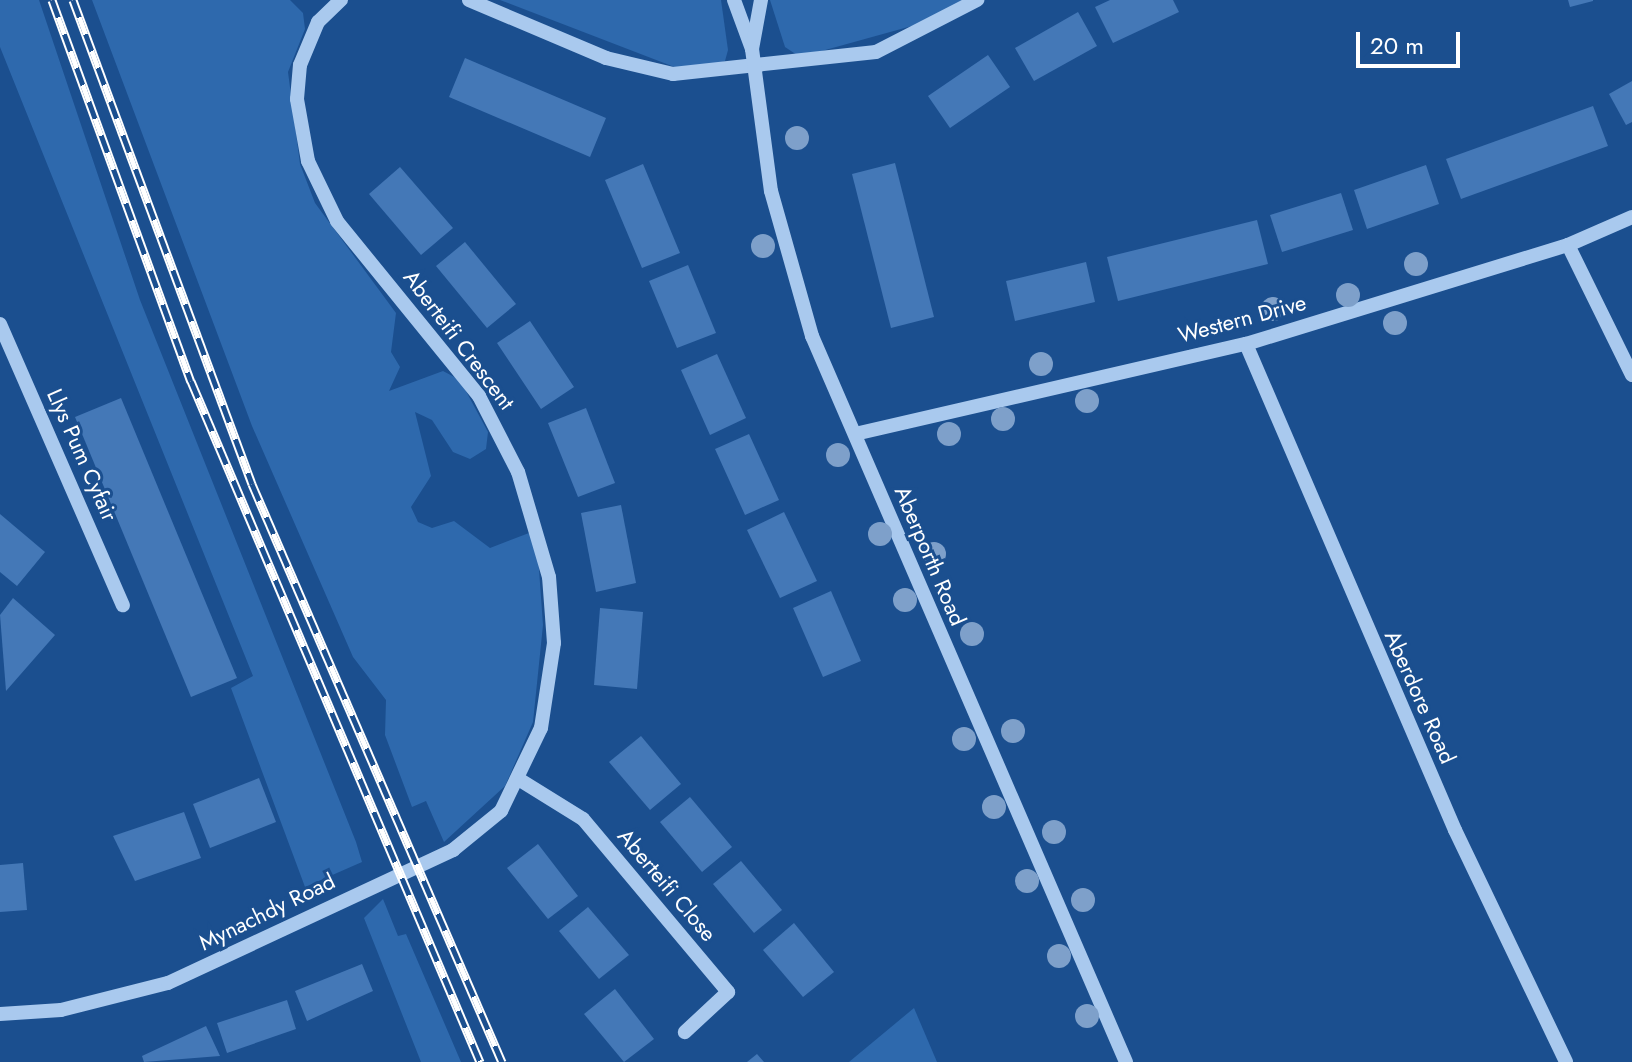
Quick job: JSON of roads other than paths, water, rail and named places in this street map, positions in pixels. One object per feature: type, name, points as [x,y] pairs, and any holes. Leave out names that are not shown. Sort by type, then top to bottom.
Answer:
[{"type":"street","name":"Aberteifi Crescent","points":[[341,0],[318,22],[300,65],[297,99],[308,161],[337,221],[493,418],[542,543],[552,676],[520,780]]},
{"type":"street","points":[[469,0],[634,68],[720,73],[876,52],[977,0]]},
{"type":"street","name":"Aberporth Road","points":[[734,0],[752,49],[771,191],[793,277],[855,434],[1126,1062]]},
{"type":"street","name":"Aberporth Road","points":[[752,49],[761,0]]},
{"type":"street","name":"Western Drive","points":[[855,434],[1246,344],[1568,245],[1632,217]]},
{"type":"street","points":[[1568,245],[1632,375]]},
{"type":"street","name":"Llys Pum Cyfair","points":[[0,324],[123,605]]},
{"type":"street","name":"Aberdore Road","points":[[1246,344],[1455,830],[1566,1062]]},
{"type":"street","name":"Mynachdy Road","points":[[0,1014],[124,996],[218,962],[367,885],[453,850],[501,811],[520,780]]},
{"type":"street","name":"Aberteifi Close","points":[[520,780],[583,819],[728,992],[685,1032]]},
{"type":"railway","points":[[52,0],[191,381],[480,1062]]},
{"type":"railway","points":[[73,0],[252,484],[502,1062]]}]
